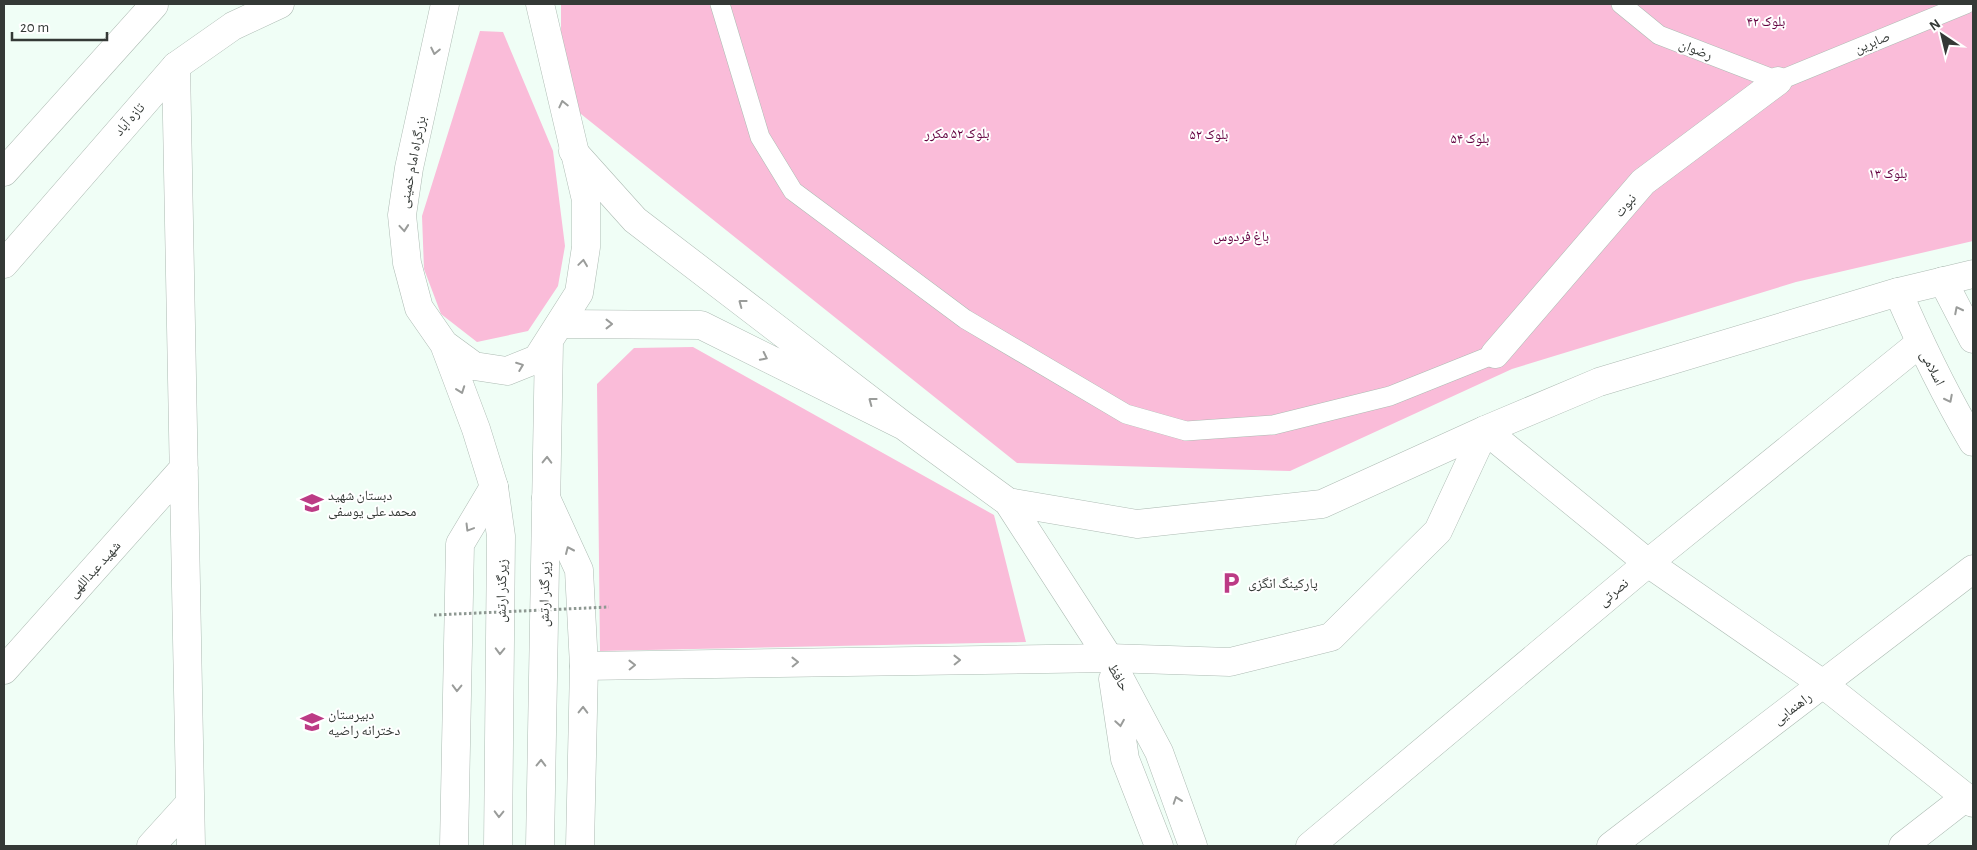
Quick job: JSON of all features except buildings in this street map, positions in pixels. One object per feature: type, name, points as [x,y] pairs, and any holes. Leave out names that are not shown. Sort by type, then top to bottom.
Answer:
[{"type":"main road","points":[[4,172],[153,4]]},
{"type":"main road","name":"تازه آباد","points":[[4,264],[176,66],[233,26],[280,4]]},
{"type":"main road","name":"بزرگراه امام خمینی","points":[[444,344],[420,308],[407,263],[402,215],[409,168],[445,4]]},
{"type":"main road","points":[[444,344],[474,366],[507,371],[537,359],[579,293],[586,247],[586,200],[540,4]]},
{"type":"main road","points":[[176,66],[191,846]]},
{"type":"main road","name":"نبوت","points":[[1495,354],[1643,182],[1778,81]]},
{"type":"main road","points":[[573,151],[635,220],[904,426],[1008,502],[1109,658]]},
{"type":"main road","points":[[1008,502],[1137,524],[1322,504],[1485,430],[1599,382],[1898,292],[1973,274]]},
{"type":"main road","points":[[1943,281],[1973,339]]},
{"type":"main road","name":"اسلامی","points":[[1898,292],[1920,343],[1952,406],[1973,442]]},
{"type":"main road","points":[[555,333],[701,325],[904,426]]},
{"type":"main road","name":"زیر گذر ارتش","points":[[540,846],[546,498],[555,333]]},
{"type":"main road","name":"نصرتی","points":[[1310,846],[1648,563],[1920,343]]},
{"type":"main road","name":"زیرگذر ارتش","points":[[444,344],[494,486],[501,536],[498,846]]},
{"type":"main road","points":[[1485,430],[1648,563],[1823,684],[1970,800],[1903,846]]},
{"type":"main road","points":[[584,666],[1109,658],[1230,662],[1331,637],[1438,531],[1485,430]]},
{"type":"main road","name":"شهید عبداللهی","points":[[4,670],[184,468]]},
{"type":"main road","points":[[454,846],[460,544],[494,486]]},
{"type":"main road","points":[[546,498],[579,570],[584,666],[580,846]]},
{"type":"main road","name":"راهنمایی","points":[[1611,846],[1973,569]]},
{"type":"main road","name":"حافظ","points":[[1109,658],[1126,759],[1159,846]]},
{"type":"main road","name":"حافظ","points":[[1109,658],[1159,752],[1193,846]]},
{"type":"main road","points":[[151,846],[190,803]]},
{"type":"lane","points":[[720,4],[760,137],[793,191],[965,319],[1126,414],[1186,430],[1273,425],[1390,396],[1495,354]]},
{"type":"lane","name":"رضوان","points":[[1621,4],[1659,35],[1778,81]]},
{"type":"lane","name":"صابرین","points":[[1778,81],[1966,4]]},
{"type":"path","points":[[434,615],[608,607]]},
{"type":"green space","name":"باغ فردوس","points":[[561,4],[1973,4],[1973,241],[1796,282],[1512,369],[1290,471],[1017,463],[561,98]]},
{"type":"green space","points":[[480,31],[503,32],[553,151],[565,246],[558,286],[528,331],[477,342],[441,314],[424,269],[422,216]]},
{"type":"green space","points":[[693,347],[994,515],[1026,642],[600,651],[597,384],[634,348]]},
{"type":"place","name":"دبستان شهید محمد علی یوسفی","points":[[312,503]]},
{"type":"place","name":"پارکینگ انگزی","points":[[1231,583]]},
{"type":"place","name":"دبیرستان دخترانه راضیه","points":[[312,722]]},
{"type":"park label","name":"بلوک ۴۲","points":[[1766,21]]},
{"type":"park label","name":"بلوک ۵۲ مکرر","points":[[957,133]]},
{"type":"park label","name":"بلوک ۵۲","points":[[1209,134]]},
{"type":"park label","name":"بلوک ۵۴","points":[[1470,138]]},
{"type":"park label","name":"بلوک ۱۳","points":[[1888,173]]}]
